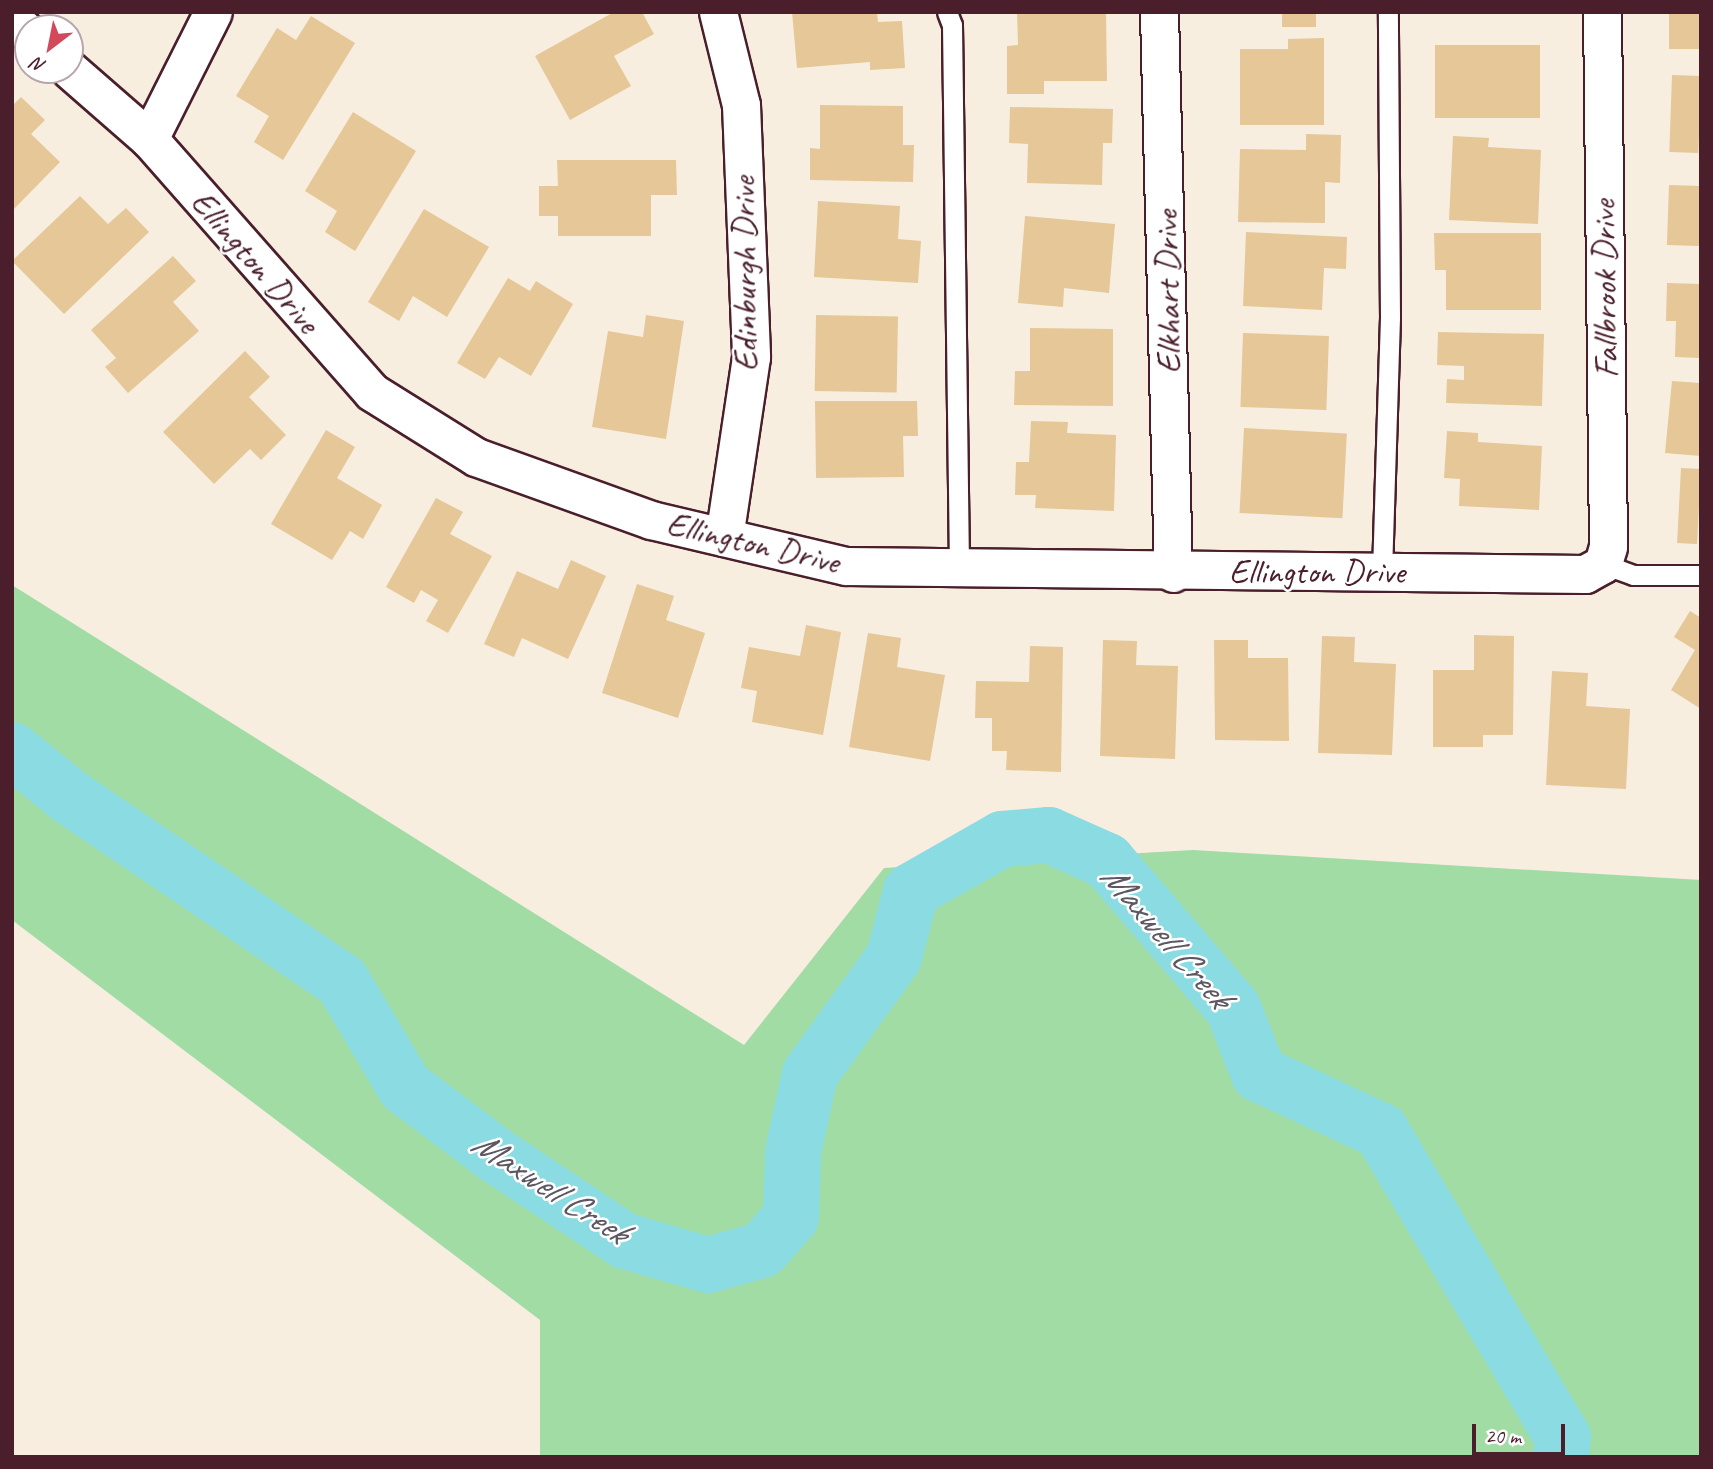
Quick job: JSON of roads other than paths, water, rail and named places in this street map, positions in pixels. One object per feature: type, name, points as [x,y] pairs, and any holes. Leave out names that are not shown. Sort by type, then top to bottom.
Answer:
[{"type":"street","points":[[149,139],[214,12]]},
{"type":"street","name":"Edinburgh Drive","points":[[718,12],[741,105],[751,357],[724,537]]},
{"type":"street","name":"Elkhart Drive","points":[[1159,12],[1173,573]]},
{"type":"street","name":"Fallbrook Drive","points":[[1602,12],[1608,547],[1603,564]]},
{"type":"street","name":"Ellington Drive","points":[[84,82],[149,139],[372,393],[476,457],[652,520],[846,566],[1173,573],[1584,574],[1603,564]]},
{"type":"lane","points":[[947,12],[952,38],[959,568]]},
{"type":"lane","points":[[1382,572],[1390,317],[1388,12]]},
{"type":"lane","points":[[1603,564],[1633,575],[1701,575]]},
{"type":"waterway","name":"Maxwell Creek","points":[[12,750],[70,797],[342,981],[405,1087],[497,1156],[625,1241],[708,1265],[762,1250],[791,1217],[793,1152],[810,1074],[894,957],[911,891],[1002,839],[1049,835],[1107,861],[1233,1008],[1259,1074],[1381,1131],[1563,1437],[1561,1457]]}]
